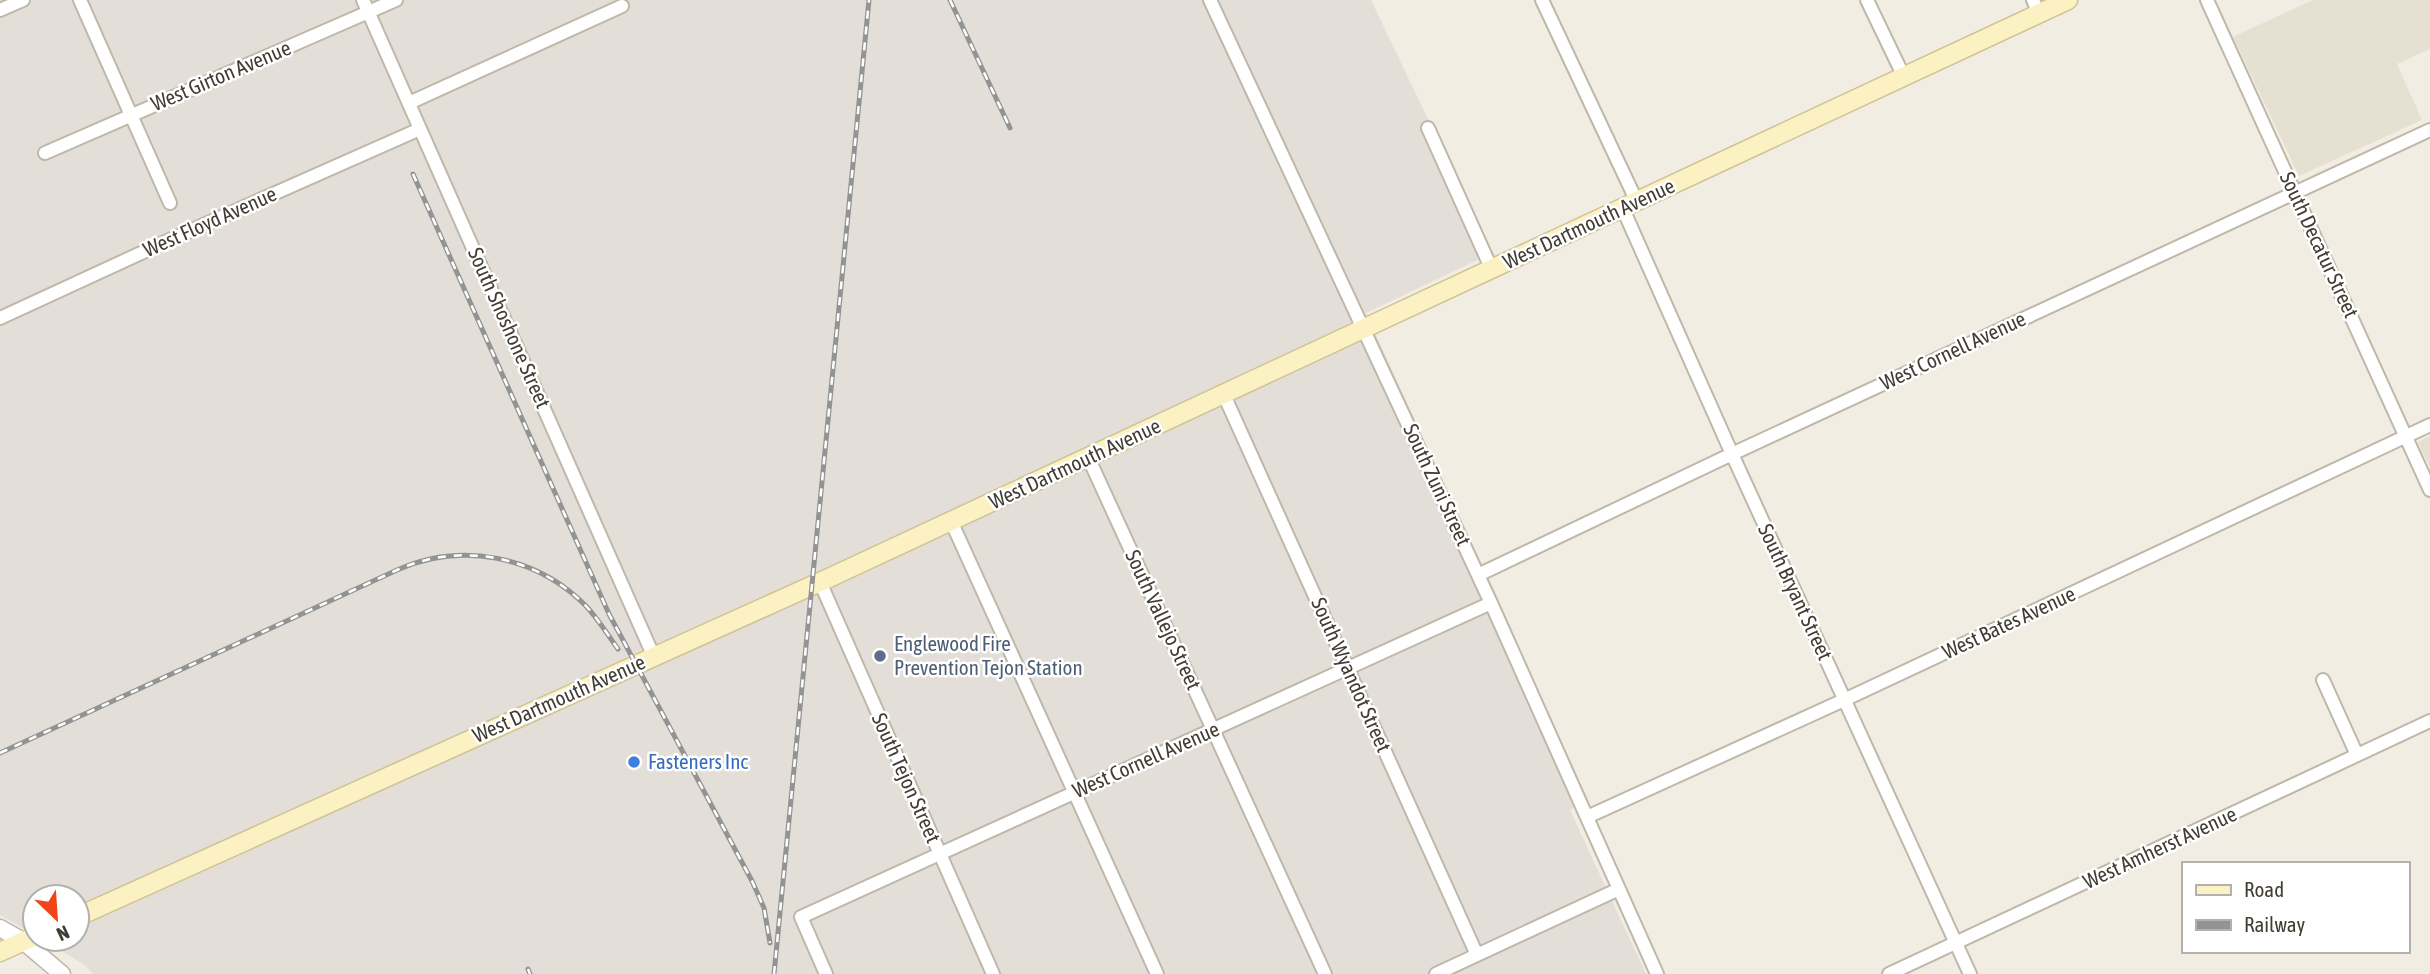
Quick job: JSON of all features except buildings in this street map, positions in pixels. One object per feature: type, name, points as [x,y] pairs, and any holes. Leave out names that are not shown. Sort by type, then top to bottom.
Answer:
[{"type":"main road","name":"West Dartmouth Avenue","points":[[91,911],[820,582],[1365,330],[1904,77],[2036,7],[2068,0]]},
{"type":"main road","points":[[3,951],[21,943]]},
{"type":"street","points":[[0,10],[23,0]]},
{"type":"street","points":[[80,0],[170,203]]},
{"type":"street","name":"West Girton Avenue","points":[[45,153],[366,6],[396,0]]},
{"type":"street","name":"South Zuni Street","points":[[1210,0],[1491,603],[1657,974]]},
{"type":"street","name":"South Bryant Street","points":[[1542,0],[1630,205],[1731,454],[1970,974]]},
{"type":"street","points":[[1867,0],[1904,77]]},
{"type":"street","name":"South Decatur Street","points":[[2207,0],[2430,490]]},
{"type":"street","name":"South Shoshone Street","points":[[366,6],[654,657]]},
{"type":"street","points":[[409,103],[622,6]]},
{"type":"street","points":[[1428,128],[1492,270]]},
{"type":"street","name":"West Floyd Avenue","points":[[0,318],[420,129]]},
{"type":"street","name":"West Cornell Avenue","points":[[1478,575],[1731,454],[2430,130]]},
{"type":"street","name":"South Wyandot Street","points":[[1224,395],[1477,955]]},
{"type":"street","name":"West Bates Avenue","points":[[1587,817],[1844,701],[2430,425]]},
{"type":"street","name":"South Vallejo Street","points":[[1088,457],[1325,974]]},
{"type":"street","points":[[951,521],[1157,974]]},
{"type":"street","name":"South Tejon Street","points":[[820,582],[993,974]]},
{"type":"street","name":"West Cornell Avenue","points":[[827,974],[801,917],[1491,603]]},
{"type":"street","points":[[2323,680],[2357,755]]},
{"type":"street","name":"West Amherst Avenue","points":[[1889,974],[2430,721]]},
{"type":"street","points":[[1436,974],[1619,890]]},
{"type":"street","points":[[0,928],[21,936]]},
{"type":"street","points":[[42,953],[62,974]]},
{"type":"shaded area","points":[[0,0],[1371,0],[1492,253],[1366,313],[1588,800],[1570,810],[1646,974],[93,974],[85,965],[65,953],[91,953],[91,883],[21,883],[21,927],[0,915]]},
{"type":"shaded area","points":[[2313,0],[2430,0],[2430,49],[2397,64],[2422,120],[2299,176],[2233,37]]},
{"type":"shaded area","points":[[2430,436],[2430,468],[2418,442]]},
{"type":"railway","points":[[774,974],[869,0]]},
{"type":"railway","points":[[950,0],[1010,128]]},
{"type":"railway","points":[[413,174],[609,614],[752,881],[764,908],[770,943]]},
{"type":"railway","points":[[0,753],[397,570],[421,561],[447,556],[497,558],[545,575],[586,606],[618,649]]},
{"type":"railway","points":[[528,969],[530,974]]},
{"type":"place","name":"Englewood Fire Prevention Tejon Station","points":[[880,656]]},
{"type":"place","name":"Fasteners Inc","points":[[634,762]]}]
